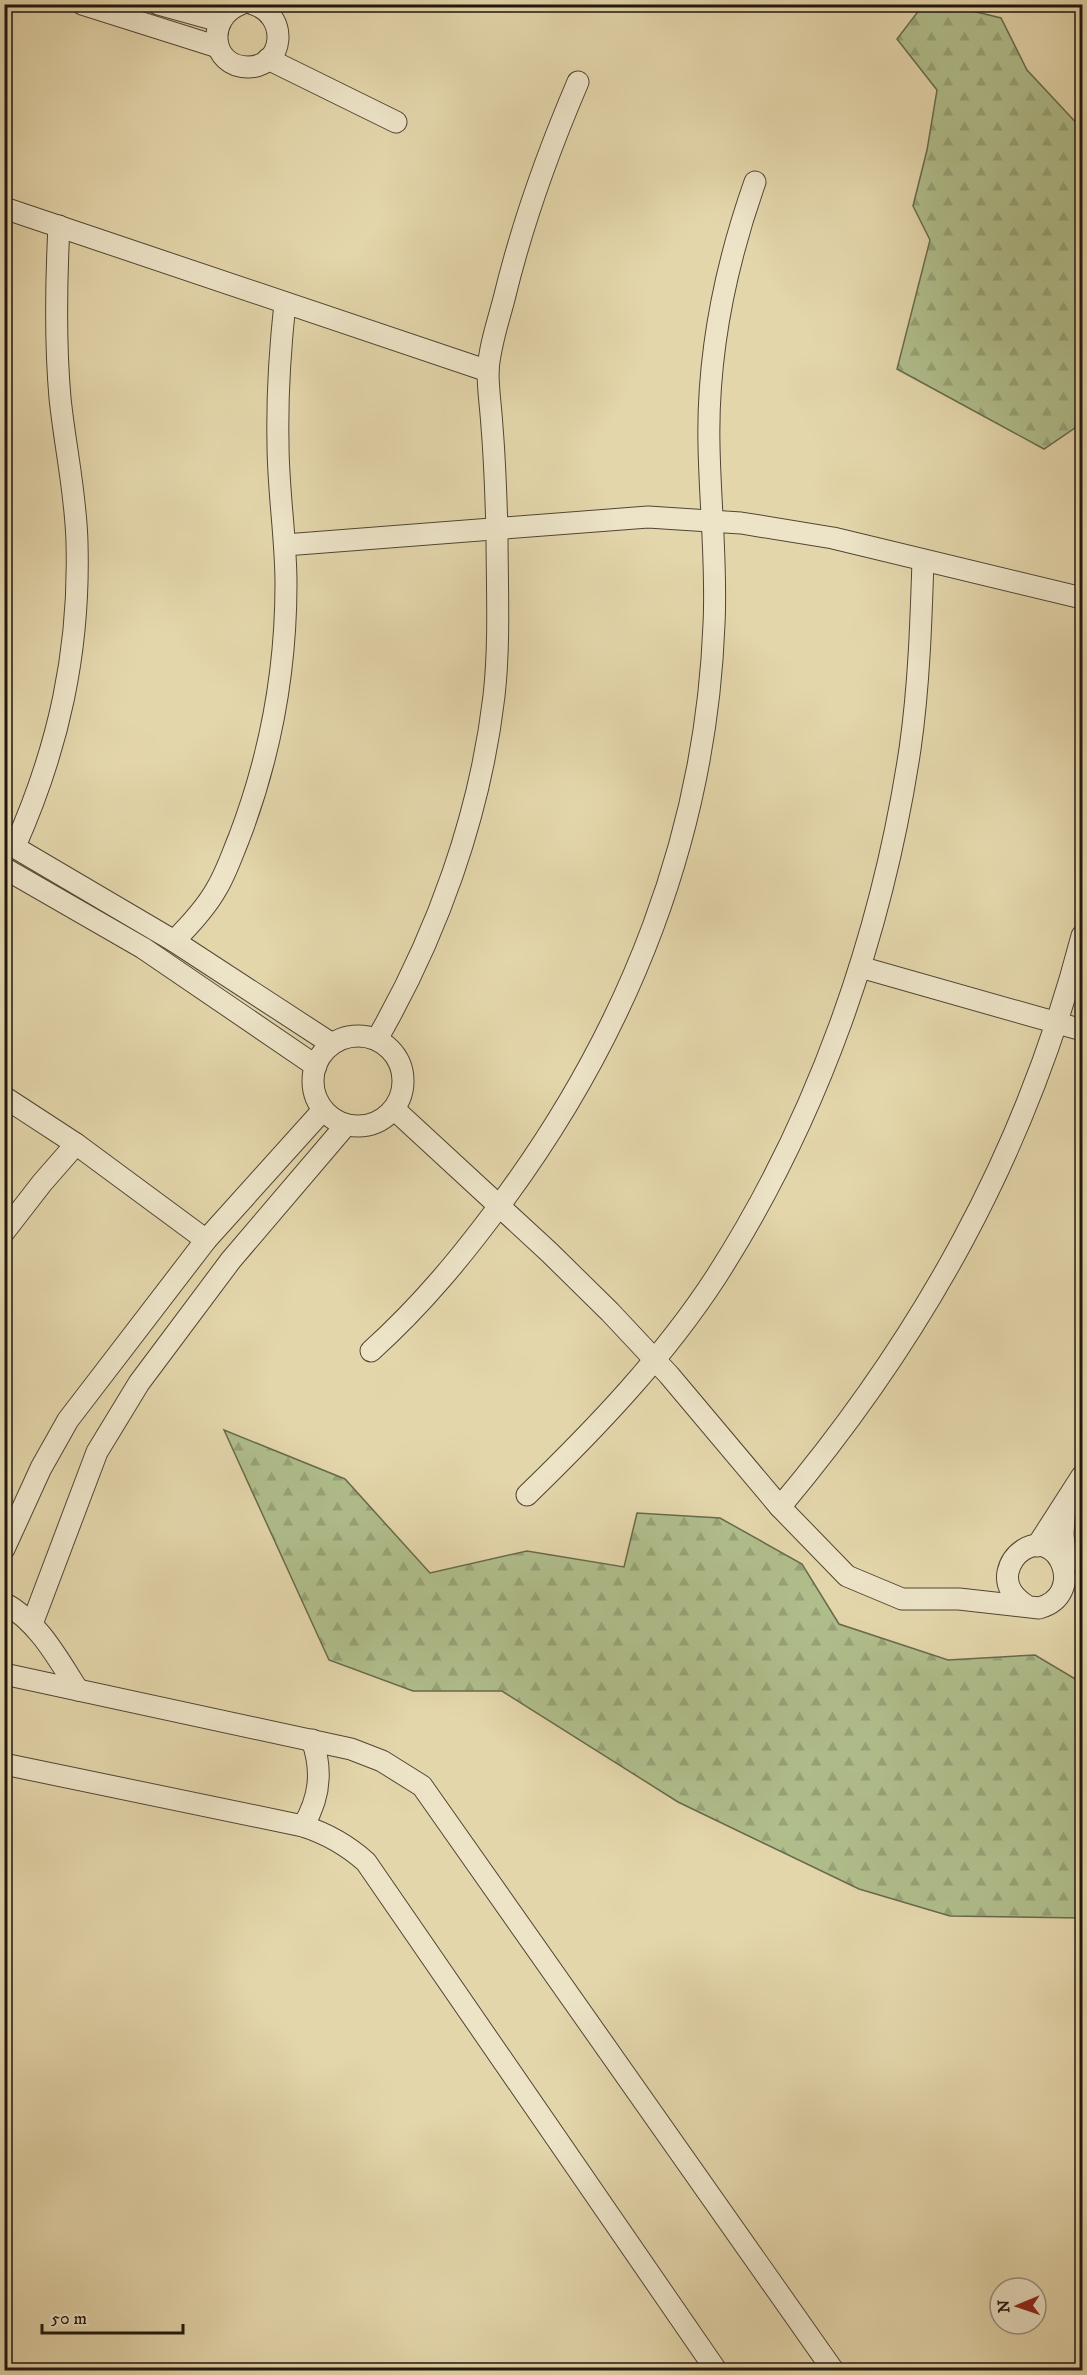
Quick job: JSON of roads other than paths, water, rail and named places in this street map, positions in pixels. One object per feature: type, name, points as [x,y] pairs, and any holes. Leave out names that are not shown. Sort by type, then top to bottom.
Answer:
[{"type":"street","points":[[82,4],[218,46]]},
{"type":"street","points":[[158,4],[219,21]]},
{"type":"street","points":[[241,4],[225,13],[219,21],[216,38],[218,46],[231,62],[250,67],[268,59],[278,42],[279,31],[270,13],[253,4]]},
{"type":"street","points":[[268,59],[396,122]]},
{"type":"street","points":[[377,1039],[400,999],[430,933],[459,854],[481,775],[494,694],[496,529],[488,371],[501,311],[525,222],[546,161],[578,82]]},
{"type":"street","points":[[371,1352],[446,1275],[500,1205],[560,1120],[596,1057],[632,982],[669,884],[695,782],[708,699],[714,626],[709,407],[715,340],[732,255],[755,182]]},
{"type":"street","points":[[4,208],[488,371]]},
{"type":"street","points":[[59,226],[57,348],[62,418],[77,540],[76,624],[71,666],[52,749],[38,793],[10,844],[174,941],[332,1044]]},
{"type":"street","points":[[174,941],[198,917],[218,888],[247,817],[276,704],[282,664],[286,595],[278,444],[278,393],[285,303]]},
{"type":"street","points":[[285,545],[648,517],[713,521],[787,529],[833,538],[1083,598]]},
{"type":"street","points":[[528,1495],[579,1444],[654,1359],[715,1278],[765,1193],[824,1066],[860,967],[887,869],[910,746],[921,623],[922,560]]},
{"type":"street","points":[[4,868],[143,948],[316,1066]]},
{"type":"street","points":[[780,1507],[858,1410],[894,1358],[963,1242],[1004,1158],[1036,1081],[1083,936]]},
{"type":"street","points":[[860,967],[1083,1030]]},
{"type":"street","points":[[364,1035],[377,1039],[393,1052],[402,1070],[404,1084],[401,1097],[394,1109],[384,1118],[359,1127],[346,1125],[333,1119],[323,1110],[316,1098],[313,1085],[316,1066],[332,1044],[351,1036],[364,1035]]},
{"type":"street","points":[[4,1098],[76,1144],[206,1240]]},
{"type":"street","points":[[394,1109],[500,1205],[610,1312],[726,1440],[780,1507],[847,1576],[902,1599],[959,1599],[1039,1608],[1050,1605],[1060,1598],[1066,1588],[1068,1576],[1063,1534],[1065,1505]]},
{"type":"street","points":[[4,1549],[40,1468],[68,1420],[206,1240],[323,1110]]},
{"type":"street","points":[[32,1624],[97,1452],[139,1383],[231,1260],[346,1125]]},
{"type":"street","points":[[4,1232],[76,1144]]},
{"type":"street","points":[[1037,1546],[1083,1476]]},
{"type":"street","points":[[1027,1606],[1010,1590],[1007,1578],[1009,1566],[1015,1556],[1025,1548],[1037,1546],[1049,1548],[1059,1554],[1065,1564]]},
{"type":"street","points":[[959,1599],[1007,1578]]},
{"type":"street","points":[[4,1602],[22,1613],[32,1624],[78,1690]]},
{"type":"street","points":[[4,1674],[312,1740],[367,1754],[403,1772],[422,1786],[833,2370]]},
{"type":"street","points":[[303,1826],[315,1803],[319,1783],[319,1764],[312,1740]]},
{"type":"street","points":[[4,1764],[303,1826],[336,1839],[366,1862],[716,2370]]}]
